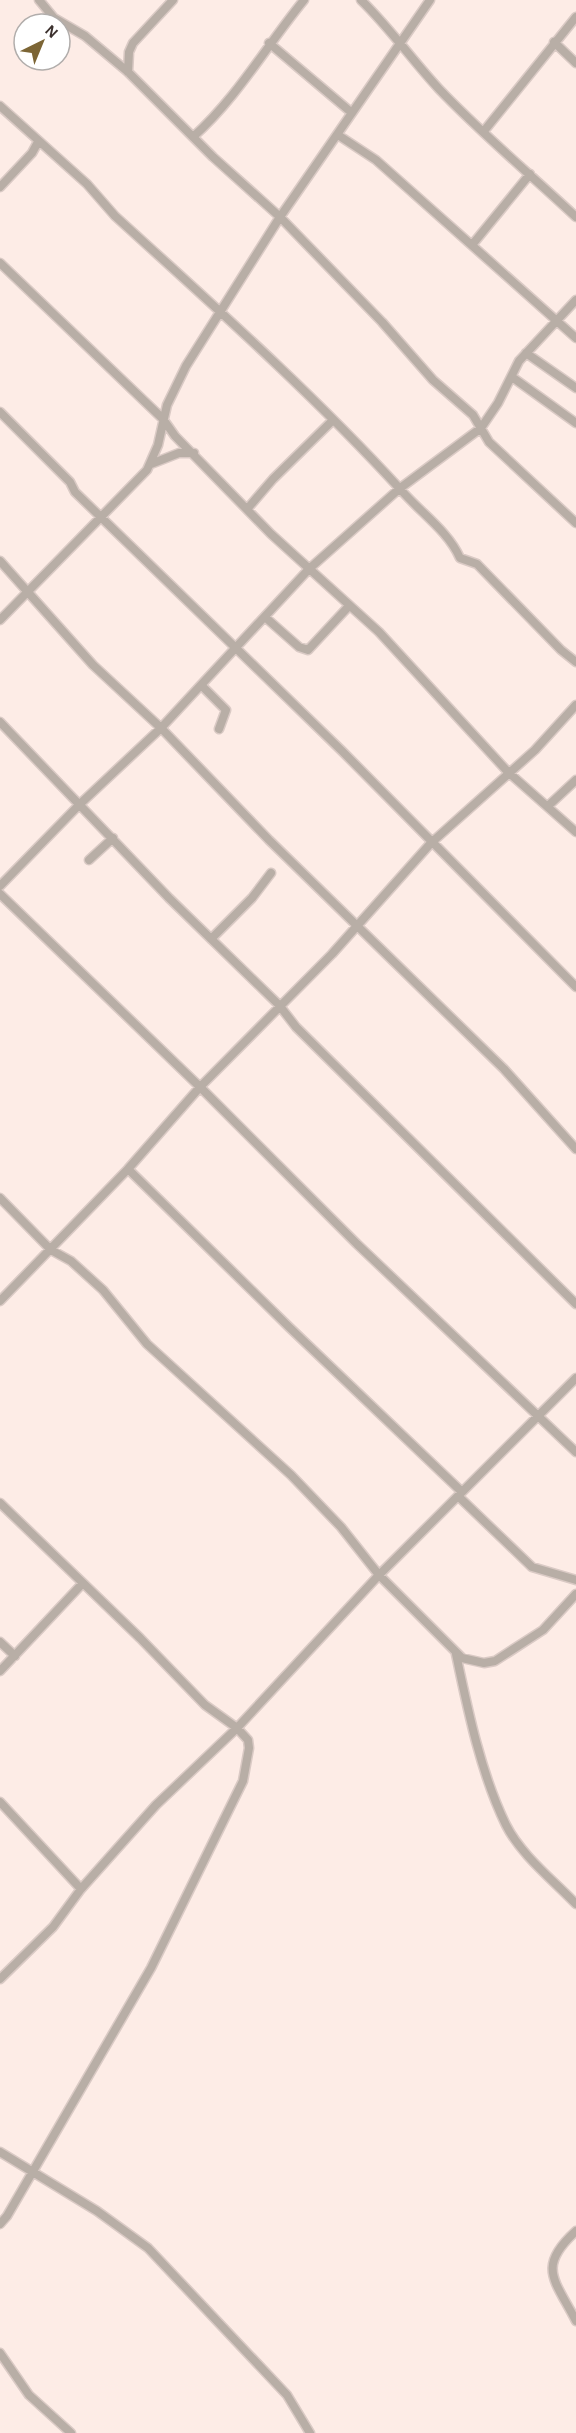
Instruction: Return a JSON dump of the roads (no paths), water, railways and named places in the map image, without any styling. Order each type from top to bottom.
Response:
[{"type":"street","points":[[39,0],[57,21],[85,36],[128,72],[193,137],[280,217],[382,322],[433,380],[473,415],[504,457],[576,523]]},
{"type":"street","points":[[128,72],[129,52],[133,43],[172,0]]},
{"type":"street","points":[[193,137],[233,95],[269,43],[304,0]]},
{"type":"street","points":[[361,0],[388,27],[439,89],[576,217]]},
{"type":"street","points":[[151,464],[173,391],[280,217],[430,0]]},
{"type":"street","points":[[484,131],[576,16]]},
{"type":"street","points":[[554,42],[576,63]]},
{"type":"street","points":[[269,43],[352,113]]},
{"type":"street","points":[[0,106],[87,184],[115,216],[221,312],[333,420],[452,540],[460,558],[477,564],[561,650],[576,662]]},
{"type":"street","points":[[338,135],[376,160],[576,338]]},
{"type":"street","points":[[0,187],[32,153],[38,142]]},
{"type":"street","points":[[472,245],[530,174]]},
{"type":"street","points":[[0,263],[163,419],[172,433],[309,569],[379,632],[508,772],[576,832]]},
{"type":"street","points":[[0,886],[80,804],[161,728],[309,569],[399,489],[481,428],[526,353],[576,300]]},
{"type":"street","points":[[526,353],[576,388]]},
{"type":"street","points":[[512,376],[576,423]]},
{"type":"street","points":[[0,412],[58,469],[70,482],[75,492],[237,647],[576,987]]},
{"type":"street","points":[[248,508],[273,478],[333,420]]},
{"type":"street","points":[[0,620],[151,464],[178,453],[194,453]]},
{"type":"street","points":[[0,561],[93,666],[161,728],[269,840],[504,1069],[576,1149]]},
{"type":"street","points":[[265,617],[299,647],[308,650],[349,606]]},
{"type":"street","points":[[201,685],[226,710],[225,720],[219,729]]},
{"type":"street","points":[[0,1302],[128,1169],[200,1087],[357,926],[431,843],[535,750],[576,705]]},
{"type":"street","points":[[0,722],[211,939],[279,1005],[296,1028],[576,1304]]},
{"type":"street","points":[[548,806],[576,780]]},
{"type":"street","points":[[90,860],[113,838]]},
{"type":"street","points":[[211,939],[252,898],[271,873]]},
{"type":"street","points":[[0,894],[200,1087],[357,1244],[576,1452]]},
{"type":"street","points":[[128,1169],[532,1567],[576,1580]]},
{"type":"street","points":[[0,1198],[51,1250],[76,1265],[115,1304],[142,1340],[291,1475],[341,1527],[379,1575],[456,1654],[474,1662],[495,1661],[543,1630],[576,1594]]},
{"type":"street","points":[[0,1979],[53,1927],[81,1889],[156,1806],[237,1728],[379,1575],[540,1417],[576,1378]]},
{"type":"street","points":[[0,1503],[140,1638],[205,1705],[237,1728],[248,1740],[249,1748],[243,1781],[151,1968],[7,2216],[0,2224]]},
{"type":"street","points":[[0,1671],[82,1584]]},
{"type":"street","points":[[0,1642],[15,1656]]},
{"type":"street","points":[[456,1654],[473,1728],[500,1813],[527,1854],[576,1904]]},
{"type":"street","points":[[0,1802],[81,1889]]},
{"type":"street","points":[[0,2152],[120,2226],[168,2266],[287,2395],[310,2433]]},
{"type":"street","points":[[576,2231],[560,2246],[552,2259],[555,2279],[576,2321]]},
{"type":"street","points":[[0,2354],[29,2395],[71,2433]]}]
